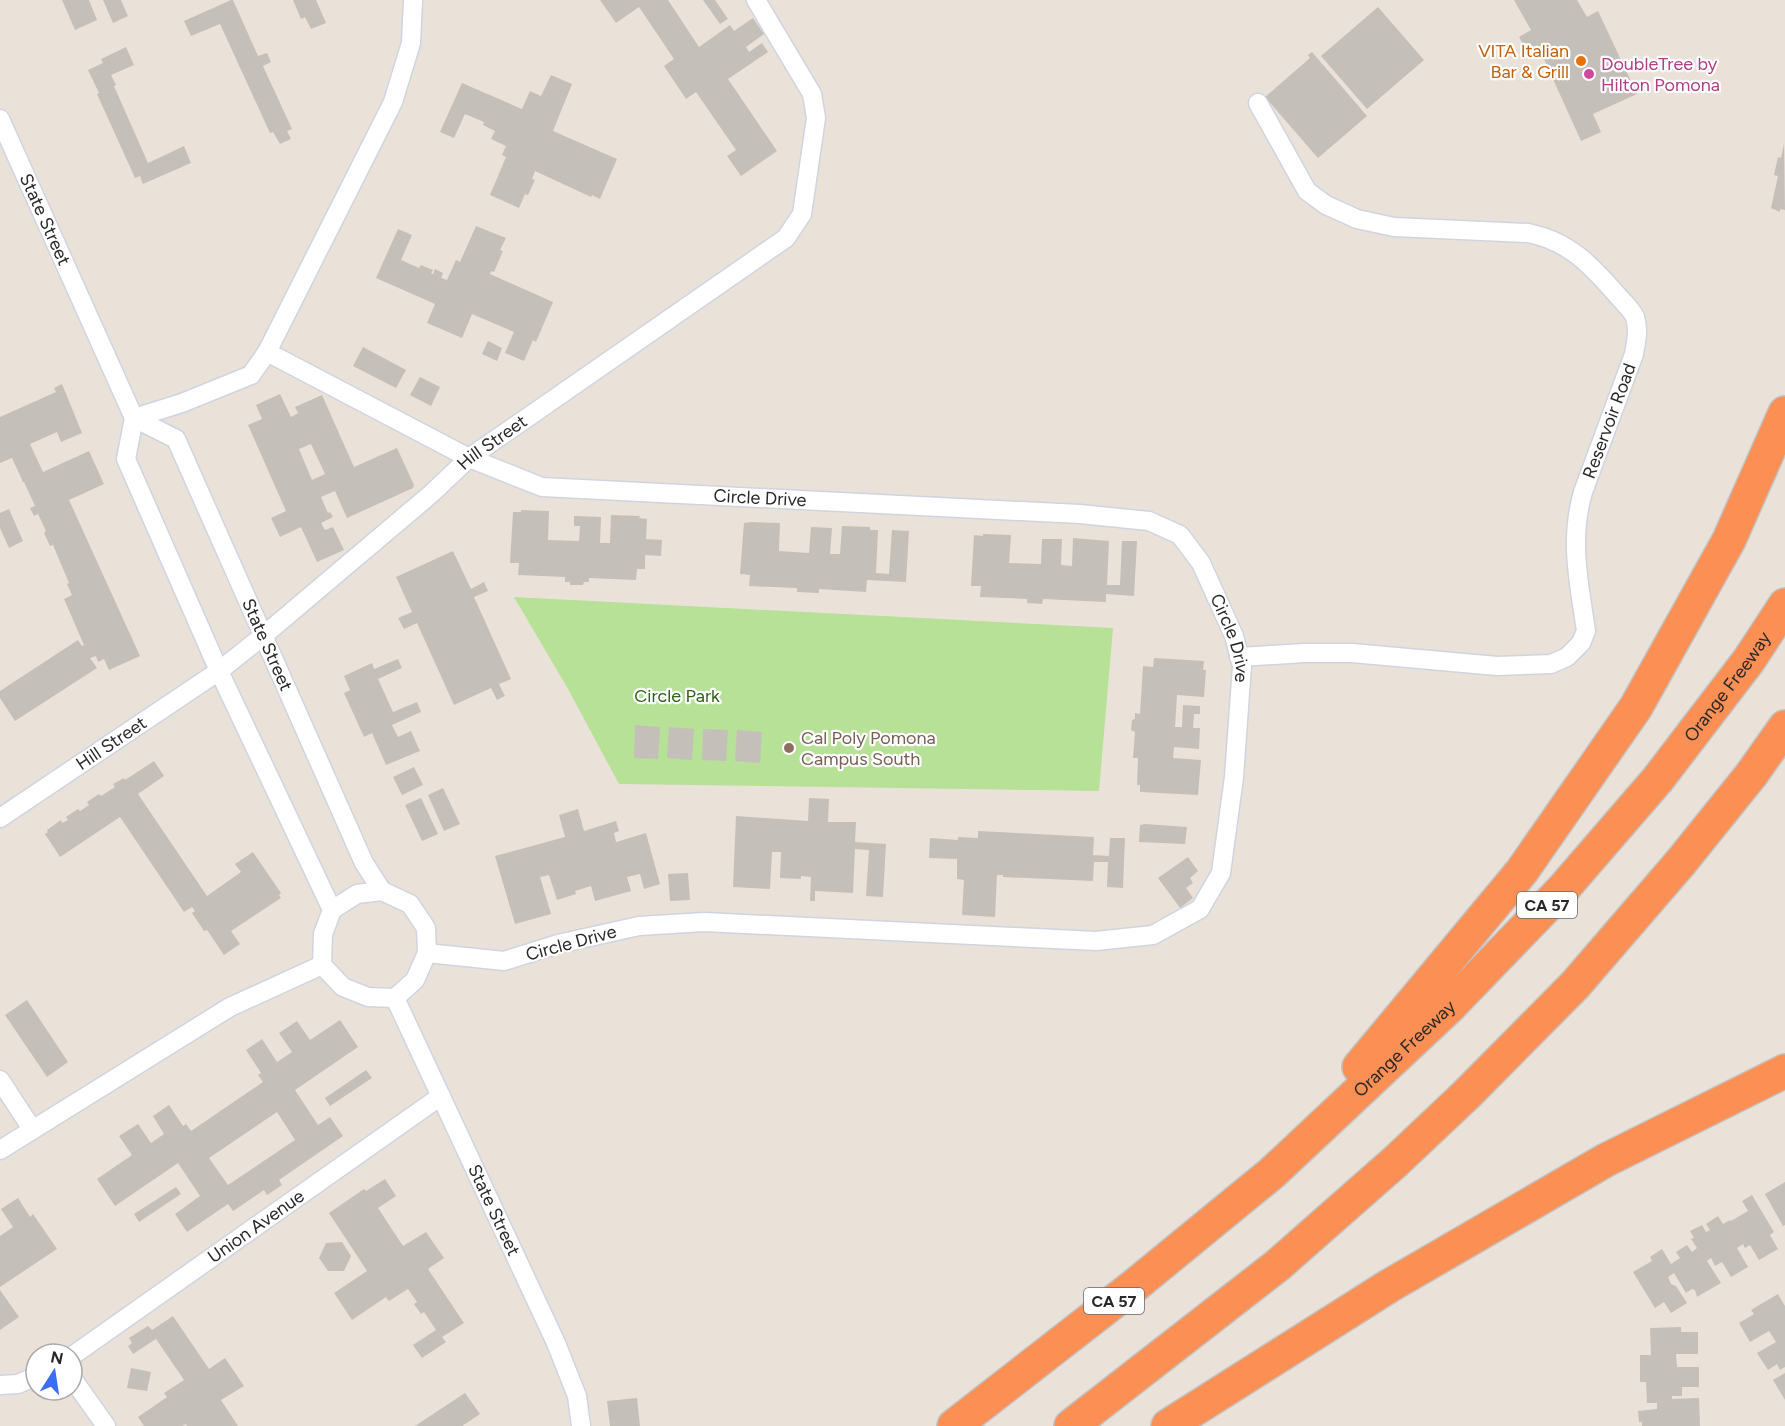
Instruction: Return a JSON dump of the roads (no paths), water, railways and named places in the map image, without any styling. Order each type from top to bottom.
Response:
[{"type":"highway","points":[[1272,1173],[1522,871],[1636,707],[1729,540],[1785,413]]},
{"type":"highway","name":"Orange Freeway","points":[[954,1426],[1134,1286],[1272,1173],[1450,1006],[1563,889],[1658,779],[1749,660],[1785,605]]},
{"type":"highway","points":[[1071,1426],[1278,1265],[1395,1162],[1466,1095],[1575,985],[1681,862],[1751,775],[1785,727]]},
{"type":"highway","points":[[1168,1426],[1389,1286],[1606,1160],[1785,1071]]},
{"type":"street","points":[[332,910],[219,670],[126,459],[134,418],[182,403],[251,375],[267,352],[393,102],[411,43],[413,0]]},
{"type":"street","name":"Hill Street","points":[[0,818],[219,670],[263,636],[431,494],[469,458],[786,238],[802,214],[816,118],[812,94],[756,0]]},
{"type":"street","name":"Reservoir Road","points":[[1239,657],[1352,653],[1497,666],[1551,664],[1567,657],[1581,643],[1586,631],[1575,542],[1576,515],[1634,354],[1638,333],[1634,315],[1597,271],[1572,250],[1548,237],[1528,233],[1394,227],[1357,219],[1326,206],[1307,191],[1258,103]]},
{"type":"street","name":"State Street","points":[[2,127],[134,418],[176,439],[364,863],[382,891]]},
{"type":"street","name":"Circle Drive","points":[[267,352],[469,458],[542,487],[1080,514],[1149,521],[1180,535],[1201,563],[1234,636],[1242,666],[1234,777],[1221,873],[1200,909],[1153,935],[1096,941],[704,922],[639,926],[558,944],[504,962],[427,953]]},
{"type":"street","points":[[382,891],[410,904],[426,928],[427,953],[415,980],[395,998],[368,997],[343,987],[322,965],[323,934],[332,910],[357,894],[382,891]]},
{"type":"street","points":[[0,1150],[230,1007],[322,965]]},
{"type":"street","name":"State Street","points":[[395,998],[556,1343],[577,1396],[582,1426]]},
{"type":"street","points":[[0,1080],[32,1129]]},
{"type":"street","name":"Union Avenue","points":[[84,1348],[441,1096]]},
{"type":"street","points":[[0,1385],[24,1381]]},
{"type":"street","points":[[84,1394],[106,1426]]},
{"type":"place","name":"VITA Italian Bar & Grill","points":[[1581,61]]},
{"type":"place","name":"DoubleTree by Hilton Pomona","points":[[1589,74]]},
{"type":"place","name":"Cal Poly Pomona Campus South","points":[[789,748]]},
{"type":"park label","name":"Circle Park","points":[[677,696]]}]
